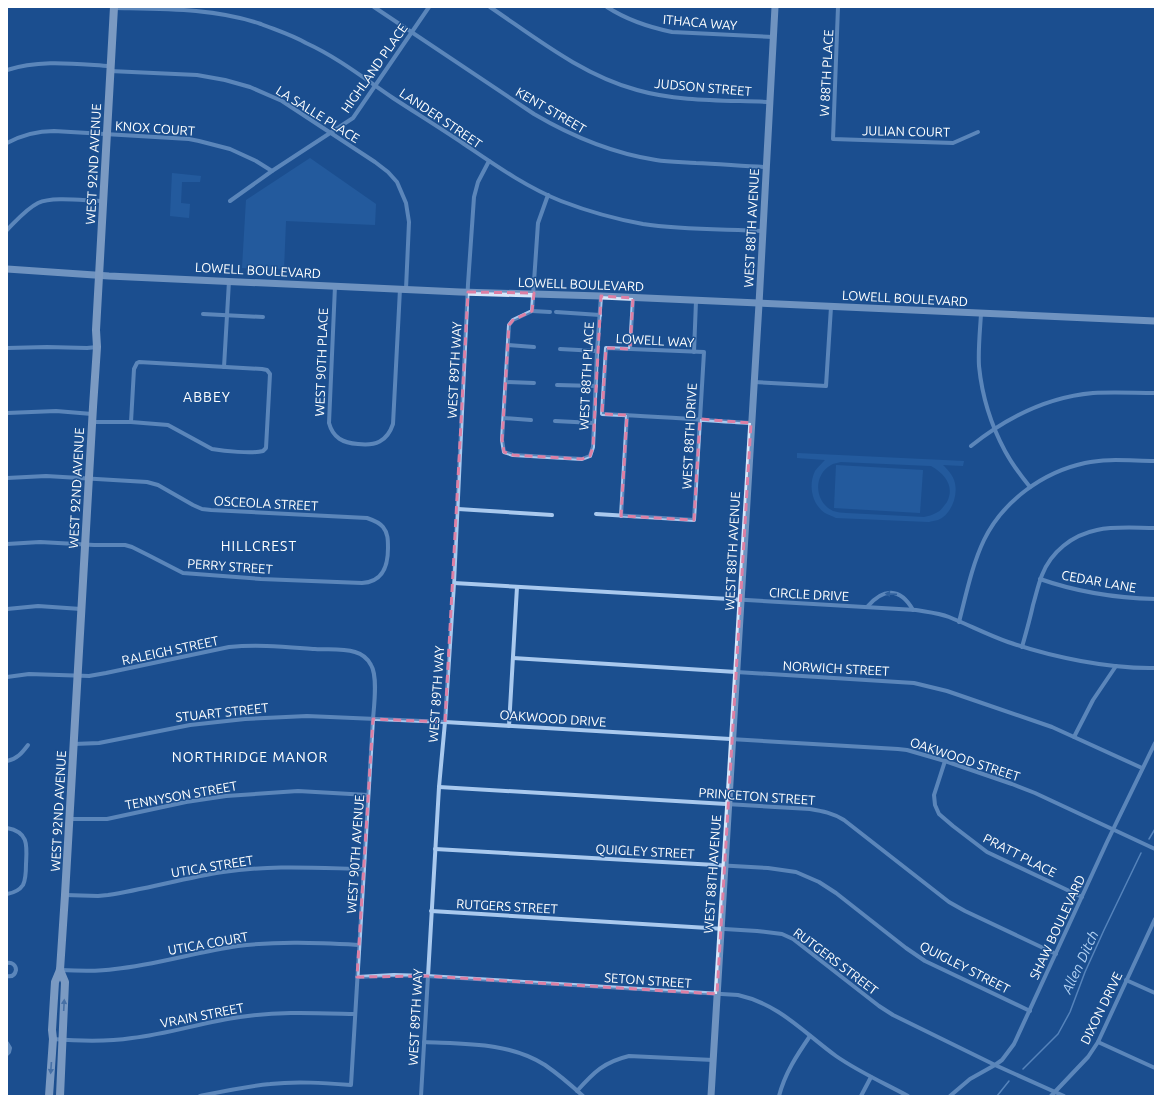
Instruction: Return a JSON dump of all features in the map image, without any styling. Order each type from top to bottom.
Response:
[{"type":"main road","name":"WEST 92ND AVENUE","points":[[50,1096],[55,982],[60,970],[74,744],[88,478],[97,347],[96,330],[114,7]]},
{"type":"main road","name":"WEST 92ND AVENUE","points":[[60,970],[65,982],[60,1096]]},
{"type":"street","name":"LANDER STREET","points":[[114,7],[202,12],[238,17],[308,43],[376,85],[510,176],[548,195],[596,213],[642,224],[666,227],[762,232]]},
{"type":"street","name":"KENT STREET","points":[[374,7],[534,114],[585,141],[604,148],[656,160],[766,167]]},
{"type":"street","name":"HIGHLAND PLACE","points":[[230,200],[350,120],[356,114],[429,7]]},
{"type":"street","name":"JUDSON STREET","points":[[490,7],[565,57],[590,71],[638,91],[670,97],[770,102]]},
{"type":"street","name":"ITHACA WAY","points":[[607,7],[636,22],[672,32],[773,37]]},
{"type":"street","name":"WEST 88TH AVENUE","points":[[711,1096],[759,304],[775,7]]},
{"type":"street","name":"W 88TH PLACE","points":[[833,139],[838,7]]},
{"type":"street","name":"LA SALLE PLACE","points":[[7,70],[24,66],[46,64],[180,73],[225,80],[250,87],[273,97],[302,114],[375,162],[388,172],[400,187],[406,202],[408,222],[403,289]]},
{"type":"street","name":"KNOX COURT","points":[[7,143],[18,137],[45,131],[67,131],[189,139],[230,149],[250,158],[272,171]]},
{"type":"street","name":"JULIAN COURT","points":[[833,139],[953,143],[978,132]]},
{"type":"street","name":"WEST 89TH WAY","points":[[421,1096],[431,911],[454,583],[474,197],[481,176],[489,161]]},
{"type":"street","points":[[532,311],[538,223],[548,195]]},
{"type":"street","points":[[7,230],[36,204],[44,201],[52,199],[103,201]]},
{"type":"street","name":"LOWELL BOULEVARD","points":[[7,269],[335,286],[468,292],[534,293],[1155,321]]},
{"type":"street","points":[[224,367],[229,281]]},
{"type":"street","name":"WEST 90TH PLACE","points":[[335,286],[329,423],[332,431],[338,438],[345,442],[369,445],[380,442],[388,434],[393,424],[403,289]]},
{"type":"street","name":"WEST 88TH PLACE","points":[[504,418],[502,440],[504,452],[513,455],[582,459],[590,456],[593,447],[601,296]]},
{"type":"street","points":[[630,349],[633,298]]},
{"type":"street","points":[[694,352],[696,301]]},
{"type":"street","points":[[754,382],[826,386],[831,307]]},
{"type":"street","points":[[531,420],[504,418],[510,325],[513,320],[532,311],[550,312]]},
{"type":"street","points":[[556,312],[600,315]]},
{"type":"street","points":[[203,314],[263,317]]},
{"type":"street","points":[[981,314],[979,366],[986,405],[1005,451],[1030,487]]},
{"type":"street","points":[[508,345],[534,347]]},
{"type":"street","points":[[7,348],[97,347]]},
{"type":"street","name":"LOWELL WAY","points":[[627,415],[602,414],[606,348],[704,352]]},
{"type":"street","name":"LOWELL WAY","points":[[560,349],[597,351]]},
{"type":"street","name":"WEST 88TH DRIVE","points":[[621,516],[694,520],[704,352]]},
{"type":"street","points":[[7,413],[50,411],[92,418],[131,422],[168,425],[212,449],[260,452],[266,448],[270,376],[268,371],[262,369],[140,362],[135,364],[134,369],[131,422]]},
{"type":"street","points":[[506,382],[534,383]]},
{"type":"street","points":[[557,385],[596,386]]},
{"type":"street","points":[[971,446],[995,428],[1012,418],[1052,401],[1102,393],[1155,393]]},
{"type":"street","points":[[596,514],[621,516],[627,415],[752,423]]},
{"type":"street","points":[[554,421],[594,423]]},
{"type":"street","points":[[959,622],[977,557],[987,533],[998,517],[1010,504],[1030,487],[1056,472],[1071,466],[1104,461],[1155,461]]},
{"type":"street","name":"OSCEOLA STREET","points":[[7,478],[41,476],[140,481],[163,488],[202,509],[366,518],[377,522],[385,530],[388,537],[388,550]]},
{"type":"street","points":[[458,509],[552,515]]},
{"type":"street","points":[[1022,647],[1040,579],[1048,564],[1066,543],[1085,533],[1098,530],[1113,528],[1155,528]]},
{"type":"street","name":"PERRY STREET","points":[[7,544],[40,542],[125,545],[148,554],[178,571],[191,574],[362,583],[370,582],[381,574],[388,559],[388,550]]},
{"type":"street","name":"CEDAR LANE","points":[[1040,579],[1092,593],[1118,597],[1155,599]]},
{"type":"street","name":"CIRCLE DRIVE","points":[[454,583],[913,610],[936,613],[1022,647],[1067,658],[1116,666],[1155,668]]},
{"type":"street","points":[[509,726],[517,587]]},
{"type":"street","points":[[867,607],[874,599],[888,593],[904,597],[909,602],[913,610]]},
{"type":"street","points":[[7,609],[38,606],[81,609]]},
{"type":"street","name":"RALEIGH STREET","points":[[7,677],[40,673],[89,676],[229,647],[260,646],[337,650]]},
{"type":"street","name":"WEST 90TH AVENUE","points":[[200,1096],[271,1084],[316,1083],[351,1085],[375,676],[372,666],[361,654],[346,650],[337,650]]},
{"type":"street","name":"NORWICH STREET","points":[[513,658],[883,680],[928,685],[1052,727],[1142,768]]},
{"type":"street","points":[[1074,737],[1092,703],[1116,666]]},
{"type":"street","name":"STUART STREET","points":[[74,744],[93,744],[179,726],[245,718],[307,716],[373,719]]},
{"type":"street","name":"OAKWOOD DRIVE","points":[[373,719],[445,722],[732,740]]},
{"type":"street","name":"OAKWOOD STREET","points":[[732,740],[907,750],[945,761],[1035,793],[1155,849]]},
{"type":"street","name":"SHAW BOULEVARD","points":[[950,1096],[970,1079],[995,1064],[1006,1055],[1014,1044],[1155,743]]},
{"type":"street","points":[[7,761],[18,756],[28,745]]},
{"type":"street","name":"PRATT PLACE","points":[[945,761],[934,796],[935,805],[939,814],[987,852],[1082,897]]},
{"type":"street","name":"PRINCETON STREET","points":[[439,787],[729,803],[822,810],[834,814],[849,824],[949,902],[1056,954]]},
{"type":"street","name":"TENNYSON STREET","points":[[69,819],[107,819],[201,799],[233,795],[298,791],[368,795]]},
{"type":"street","points":[[7,828],[14,829],[20,833],[27,845],[26,875],[23,886],[14,893],[7,894]]},
{"type":"street","name":"QUIGLEY STREET","points":[[435,849],[768,868],[804,875],[819,882],[836,893],[924,961],[1030,1011]]},
{"type":"street","name":"UTICA STREET","points":[[65,895],[108,895],[200,876],[244,870],[295,867],[364,869]]},
{"type":"street","name":"RUTGERS STREET","points":[[431,911],[773,932],[788,936],[879,1006],[906,1021],[1064,1096]]},
{"type":"street","name":"DIXON DRIVE","points":[[1051,1096],[1088,1057],[1098,1042],[1155,919]]},
{"type":"street","name":"UTICA COURT","points":[[60,970],[103,971],[126,968],[220,949],[252,945],[296,942],[359,945]]},
{"type":"street","points":[[7,963],[14,965],[16,970],[14,975],[7,976]]},
{"type":"street","name":"SETON STREET","points":[[357,977],[394,975],[427,976],[738,995],[757,1000],[777,1011],[837,1057],[908,1096]]},
{"type":"street","points":[[1126,980],[1155,993]]},
{"type":"street","name":"VRAIN STREET","points":[[53,1039],[131,1039],[223,1019],[275,1013],[355,1014]]},
{"type":"street","points":[[779,1096],[790,1066],[810,1036]]},
{"type":"street","points":[[424,1042],[494,1047],[513,1051],[545,1065],[583,1096]]},
{"type":"street","points":[[1098,1042],[1155,1068]]},
{"type":"street","points":[[7,1043],[10,1048],[7,1054]]},
{"type":"street","points":[[577,1091],[596,1071],[610,1062],[623,1057],[642,1056],[713,1060]]},
{"type":"street","points":[[861,1096],[871,1077]]},
{"type":"highlighted area","points":[[468,292],[534,293],[532,311],[513,320],[509,325],[502,440],[504,452],[513,455],[582,459],[590,456],[593,447],[601,296],[633,298],[630,349],[606,348],[602,414],[627,415],[621,516],[694,520],[700,419],[751,423],[717,994],[427,976],[357,977],[373,719],[445,722]]},
{"type":"shaded area","points":[[310,158],[376,204],[375,225],[286,221],[284,269],[242,268],[246,200]]},
{"type":"shaded area","points":[[172,173],[201,176],[200,182],[182,182],[181,203],[190,204],[189,218],[170,216]]},
{"type":"shaded area","points":[[797,453],[964,461],[963,466],[943,465],[954,480],[956,491],[955,497],[951,508],[943,517],[929,522],[836,518],[826,514],[817,505],[812,494],[812,483],[815,471],[825,460],[797,458]],"holes":[[[835,463],[931,466],[941,473],[947,481],[950,491],[947,502],[942,508],[938,512],[929,516],[924,517],[838,512],[827,507],[819,495],[818,488],[821,475],[825,469]]]},
{"type":"shaded area","points":[[836,465],[923,470],[920,513],[834,508]]},
{"type":"waterway","name":"Allen Ditch","points":[[1149,839],[1155,829]]},
{"type":"waterway","name":"Allen Ditch","points":[[1023,1069],[1058,1034],[1070,1012],[1085,972],[1141,853]]},
{"type":"waterway","name":"Allen Ditch","points":[[997,1096],[1009,1081]]},
{"type":"district","name":"ABBEY","points":[[207,397]]},
{"type":"district","name":"HILLCREST","points":[[259,546]]},
{"type":"district","name":"NORTHRIDGE MANOR","points":[[250,757]]}]
